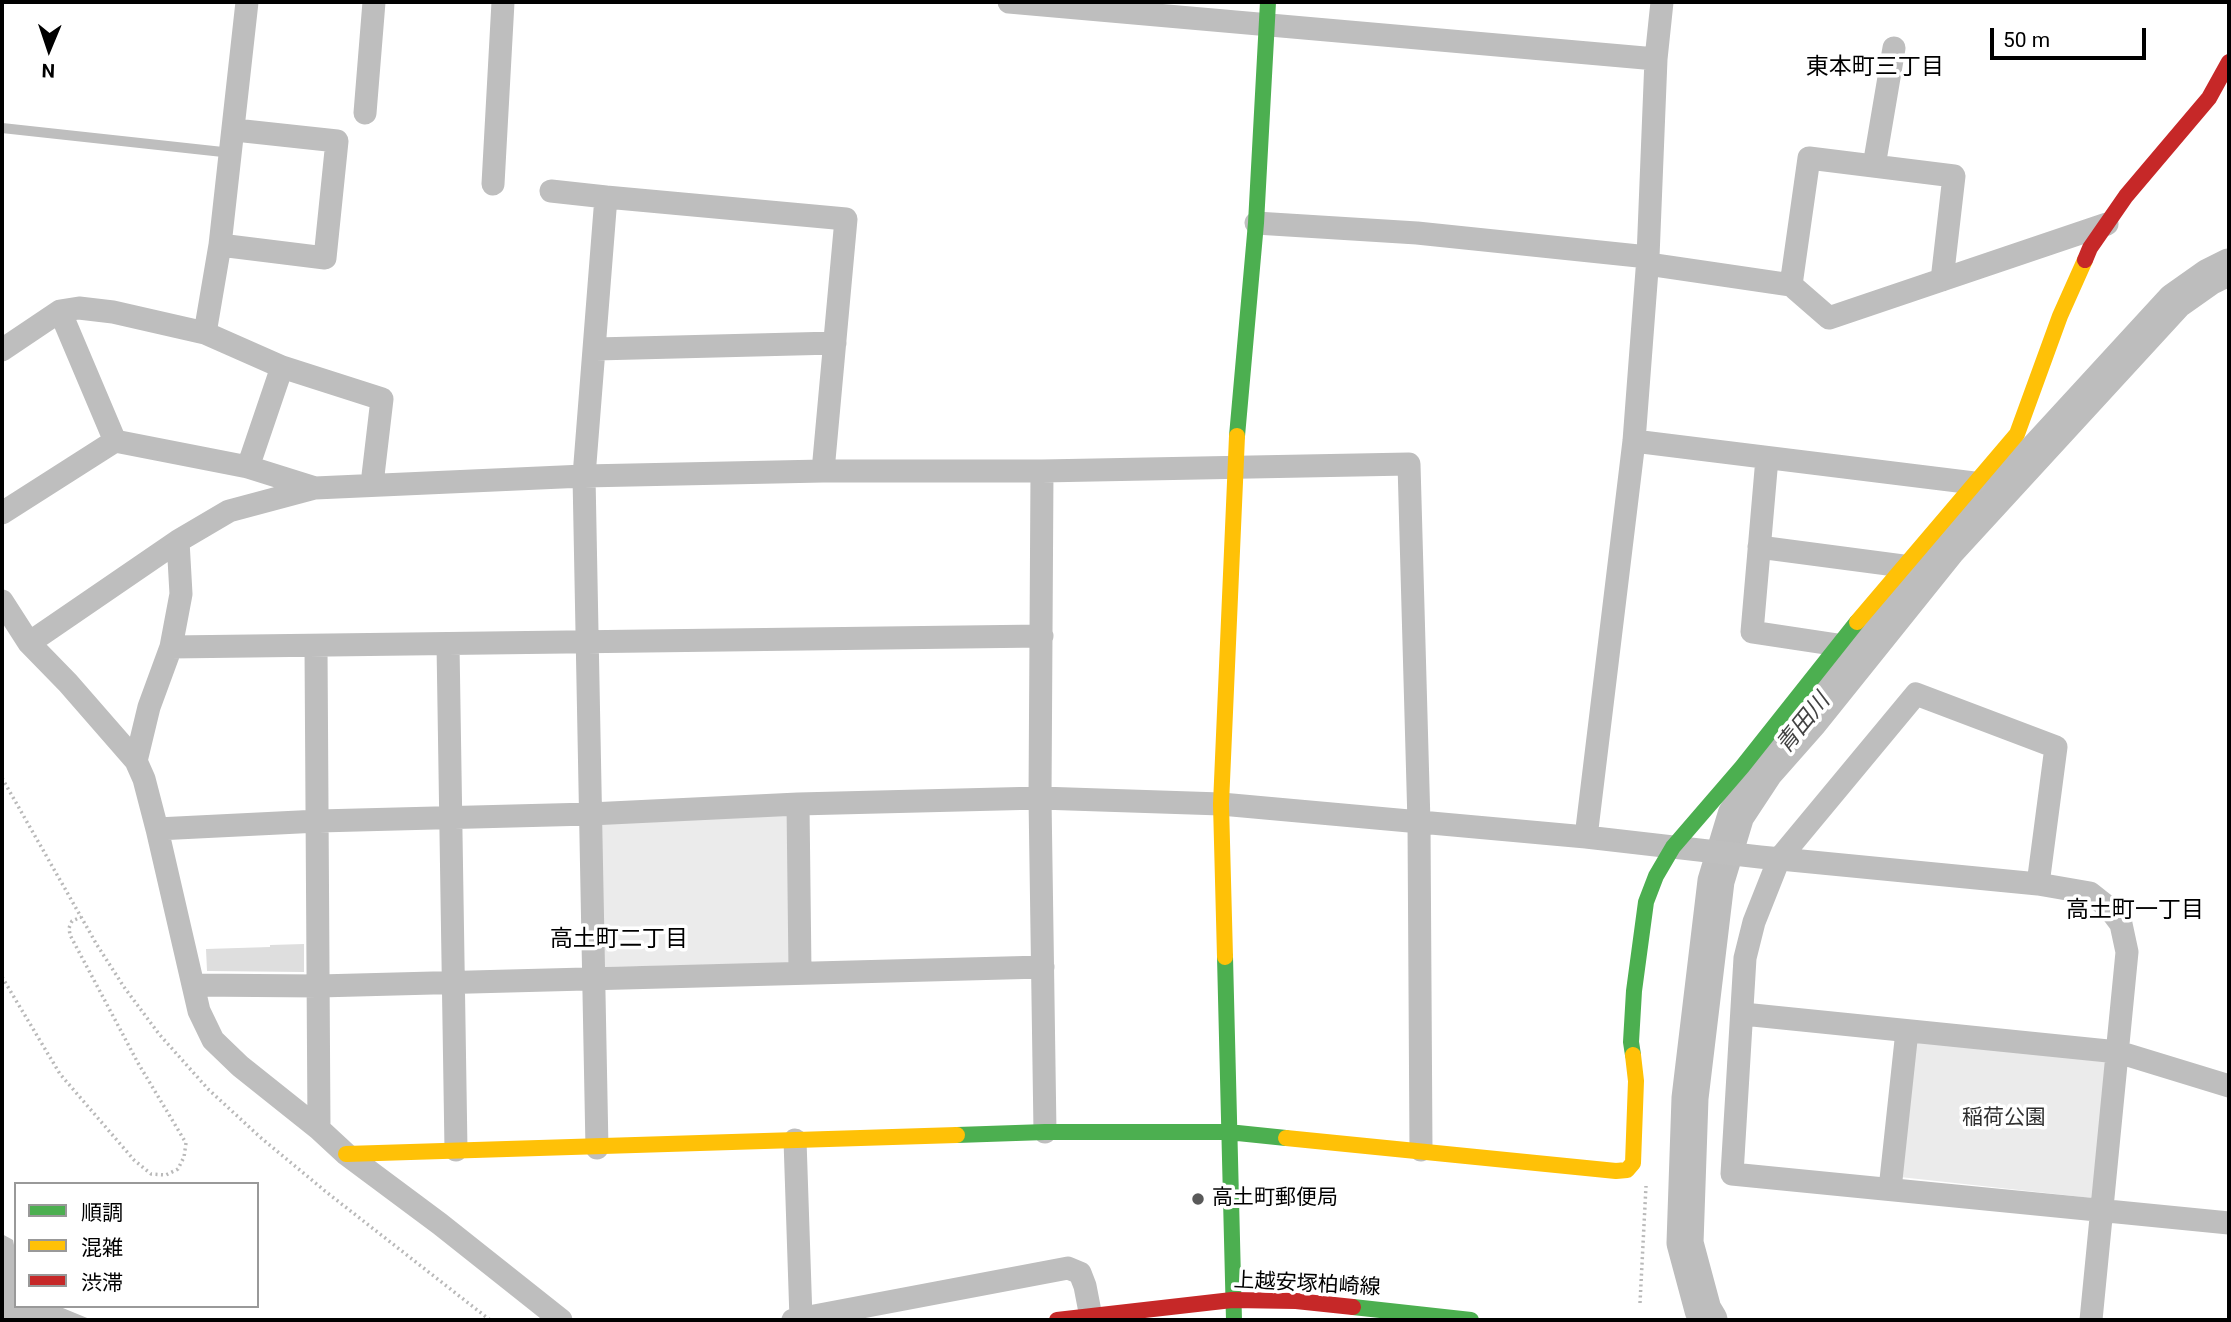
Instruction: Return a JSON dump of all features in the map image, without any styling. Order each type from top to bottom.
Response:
[{"type":"street","points":[[205,333],[235,130],[247,2]]},
{"type":"street","points":[[365,113],[373,2]]},
{"type":"street","points":[[493,184],[503,2]]},
{"type":"street","points":[[1009,2],[1656,60]]},
{"type":"street","points":[[1234,1320],[1221,804],[1234,468],[1256,223],[1268,2]]},
{"type":"street","points":[[1586,838],[1634,441],[1648,261],[1656,60],[1662,2]]},
{"type":"street","points":[[1874,166],[1894,48]]},
{"type":"street","points":[[346,1154],[1045,1132],[1228,1132],[1627,1170],[1633,1163],[1636,1081],[1631,1042],[1639,941],[1646,902],[1656,876],[1681,848],[1838,645],[2017,434],[2060,316],[2090,248],[2126,196],[2209,98],[2229,62]]},
{"type":"street","points":[[220,245],[325,258],[337,141],[235,130]]},
{"type":"street","points":[[1791,285],[1809,158],[1954,176],[1942,280]]},
{"type":"street","points":[[551,191],[846,219],[823,471]]},
{"type":"street","points":[[597,1148],[584,476],[607,197]]},
{"type":"street","points":[[1256,223],[1417,233],[1648,261],[1791,285],[1829,318],[2107,224]]},
{"type":"street","points":[[2,350],[60,311],[79,308],[113,312],[205,333],[282,367],[382,399],[372,484]]},
{"type":"street","points":[[60,311],[115,442]]},
{"type":"street","points":[[596,349],[835,343]]},
{"type":"street","points":[[247,467],[282,367]]},
{"type":"street","points":[[1634,441],[1973,483]]},
{"type":"street","points":[[2,513],[115,442],[247,467],[315,488]]},
{"type":"street","points":[[1767,458],[1752,632],[1838,645]]},
{"type":"street","points":[[29,643],[178,541],[229,511],[315,488],[584,476],[1409,464],[1419,823],[1421,1150]]},
{"type":"street","points":[[1042,471],[1040,798],[1045,1132]]},
{"type":"street","points":[[136,761],[149,707],[171,647],[181,594],[178,541]]},
{"type":"street","points":[[1759,547],[1903,566]]},
{"type":"street","points":[[2,601],[29,643],[136,761],[144,779],[157,829],[200,1011],[213,1040],[240,1066],[346,1154],[561,1320]]},
{"type":"street","points":[[171,647],[1042,636]]},
{"type":"street","points":[[448,644],[456,1150]]},
{"type":"street","points":[[316,646],[319,1129]]},
{"type":"street","points":[[2038,884],[2056,747],[1916,694],[1769,858],[1745,958],[1732,1174],[2229,1223]]},
{"type":"street","points":[[157,829],[798,804],[1040,798],[1221,804],[2038,884],[2090,893],[2109,908],[2121,923],[2127,952],[2091,1320]]},
{"type":"street","points":[[798,804],[800,972]]},
{"type":"street","points":[[193,985],[319,986],[1042,967]]},
{"type":"street","points":[[1742,1014],[2118,1052],[2229,1086]]},
{"type":"street","points":[[1891,1189],[1907,1031]]},
{"type":"street","points":[[795,1140],[797,1320],[1068,1268],[1080,1273],[1091,1317]]},
{"type":"street","name":"上越安塚柏崎線","points":[[1057,1320],[1232,1300],[1296,1301],[1471,1320]]},
{"type":"lane","points":[[2,128],[232,153]]},
{"type":"path","points":[[2,977],[60,1074],[134,1160],[151,1174],[166,1175],[178,1169],[184,1157],[186,1143],[138,1063],[70,935],[72,921],[80,916]]},
{"type":"path","points":[[1633,1163],[1647,1175],[1640,1303]]},
{"type":"green space","points":[[789,813],[791,963],[602,967],[598,815]]},
{"type":"green space","name":"稲荷公園","points":[[1915,1040],[2107,1061],[2092,1198],[1900,1177]]},
{"type":"shaded area","points":[[2,1234],[13,1240],[14,1245],[14,1308],[63,1308],[92,1320],[2,1320]]},
{"type":"building","points":[[304,944],[304,972],[207,971],[206,949]]},
{"type":"waterway","name":"青田川","points":[[1709,1320],[1703,1310],[1685,1243],[1690,1098],[1716,881],[1736,815],[1765,771],[1810,720],[1948,548],[2175,301],[2209,277],[2229,267]]},
{"type":"traffic: fast","points":[[1237,436],[1256,223],[1268,2]]},
{"type":"traffic: fast","points":[[1633,1055],[1631,1042],[1634,991],[1646,902],[1656,876],[1673,847],[1742,767],[1857,622]]},
{"type":"traffic: fast","points":[[1225,957],[1234,1320]]},
{"type":"traffic: fast","points":[[957,1135],[1228,1132],[1286,1138]]},
{"type":"traffic: fast","points":[[1353,1307],[1471,1320]]},
{"type":"traffic: slow","points":[[1857,622],[2017,434],[2060,316],[2085,260]]},
{"type":"traffic: slow","points":[[1225,957],[1221,804],[1237,436]]},
{"type":"traffic: slow","points":[[1286,1138],[1627,1170],[1633,1163],[1636,1081],[1633,1055]]},
{"type":"traffic: slow","points":[[346,1154],[957,1135]]},
{"type":"traffic: jam","points":[[2085,260],[2090,248],[2126,196],[2209,98],[2229,62]]},
{"type":"traffic: jam","points":[[1057,1320],[1232,1300],[1296,1301],[1353,1307]]},
{"type":"place","name":"高土町郵便局","points":[[1198,1199]]},
{"type":"district","name":"東本町三丁目","points":[[1875,68]]},
{"type":"district","name":"高土町一丁目","points":[[2135,911]]},
{"type":"district","name":"高土町二丁目","points":[[619,940]]}]
